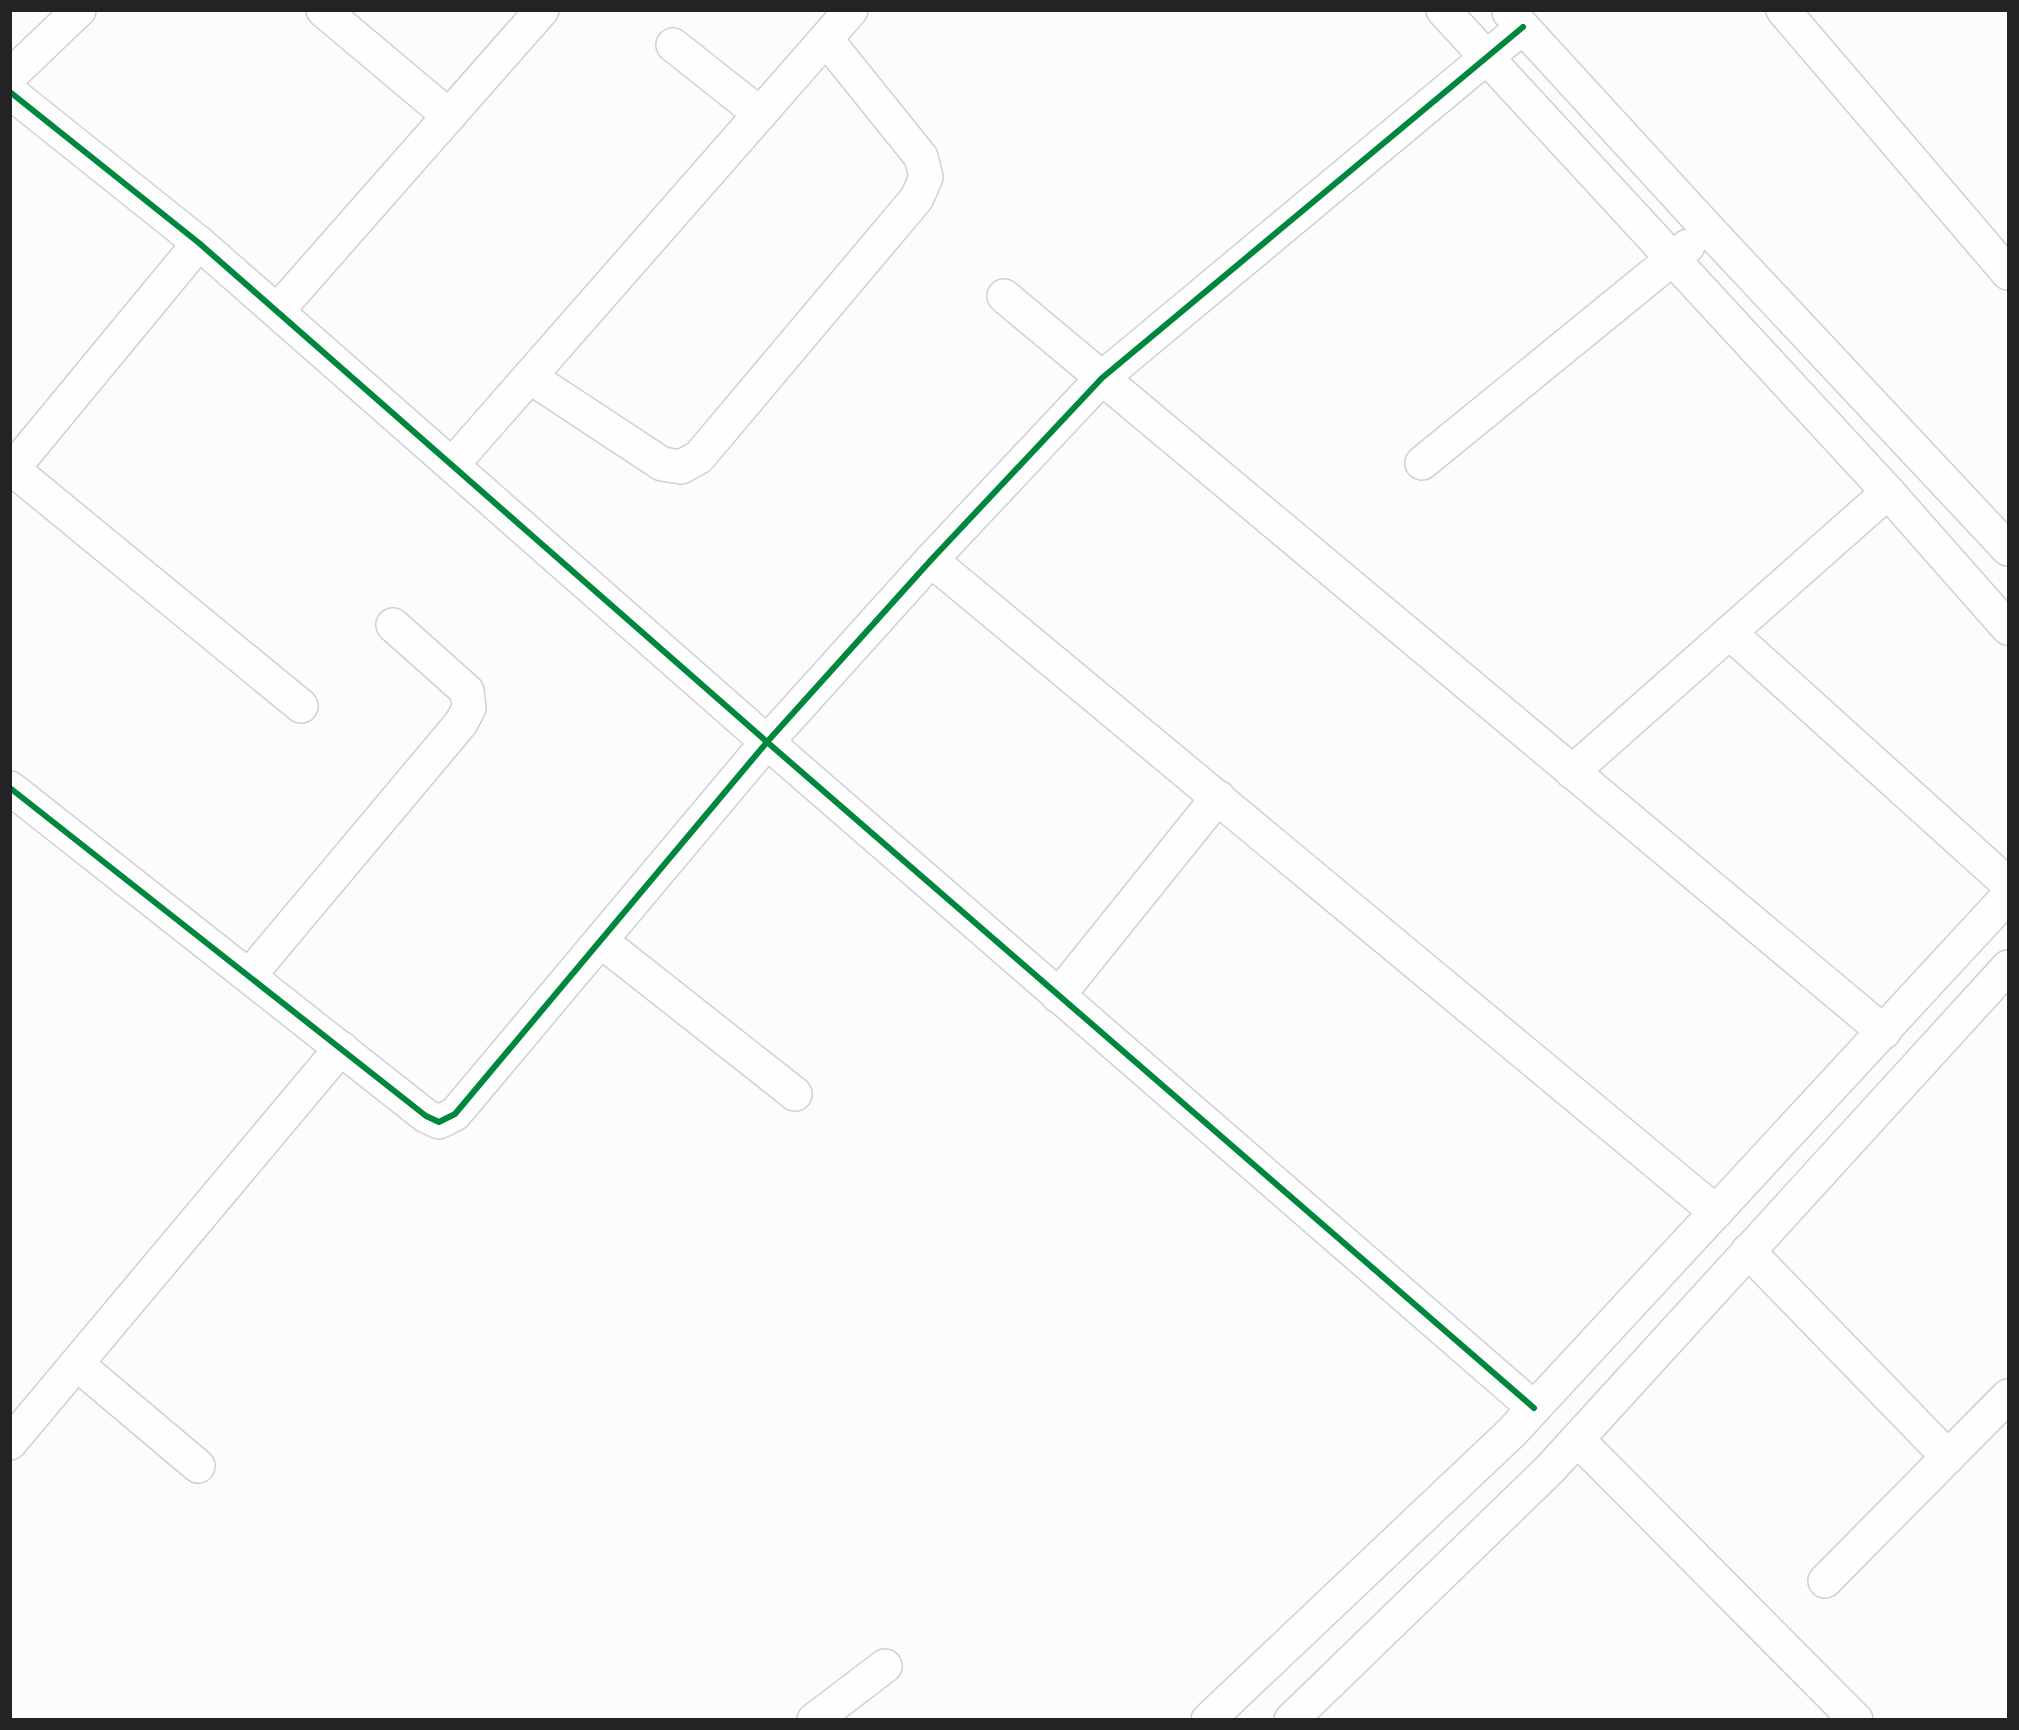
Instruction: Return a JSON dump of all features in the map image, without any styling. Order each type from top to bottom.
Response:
[{"type":"main road","points":[[10,76],[79,10]]},
{"type":"main road","points":[[323,10],[449,116]]},
{"type":"main road","points":[[452,465],[851,10]]},
{"type":"main road","points":[[1443,10],[1888,492],[2008,628]]},
{"type":"main road","points":[[1783,10],[2008,273]]},
{"type":"main road","points":[[277,311],[449,116],[528,15]]},
{"type":"main road","points":[[10,788],[426,1116],[439,1122],[455,1114],[767,742],[931,560],[1102,378],[1487,57],[1515,19],[2008,549]]},
{"type":"main road","points":[[530,377],[662,464],[681,467],[699,457],[917,198],[926,177],[921,157],[826,39]]},
{"type":"main road","points":[[673,45],[760,114]]},
{"type":"main road","points":[[10,92],[199,243],[1058,996],[1534,1408]]},
{"type":"main road","points":[[1422,463],[1708,229]]},
{"type":"main road","points":[[199,243],[11,469],[301,706]]},
{"type":"main road","points":[[1004,296],[1884,1032]]},
{"type":"main road","points":[[1572,772],[1888,492]]},
{"type":"main road","points":[[931,560],[1716,1212]]},
{"type":"main road","points":[[249,976],[461,723],[469,708],[467,691],[393,625]]},
{"type":"main road","points":[[1730,633],[2008,884]]},
{"type":"main road","points":[[1058,996],[1218,798]]},
{"type":"main road","points":[[1208,1719],[1494,1449],[1534,1408],[2008,896]]},
{"type":"main road","points":[[601,941],[795,1094]]},
{"type":"main road","points":[[1291,1719],[1550,1469],[2008,967]]},
{"type":"main road","points":[[10,1443],[341,1048]]},
{"type":"main road","points":[[1748,1251],[1947,1457]]},
{"type":"main road","points":[[77,1364],[198,1466]]},
{"type":"main road","points":[[1825,1581],[2008,1396]]},
{"type":"main road","points":[[1577,1439],[1856,1719]]},
{"type":"main road","points":[[814,1719],[885,1666]]},
{"type":"cycle path","points":[[10,788],[426,1116],[439,1122],[455,1114],[767,742],[931,560],[1102,378],[1523,27]]},
{"type":"cycle path","points":[[10,92],[199,243],[767,742],[1534,1408]]}]
